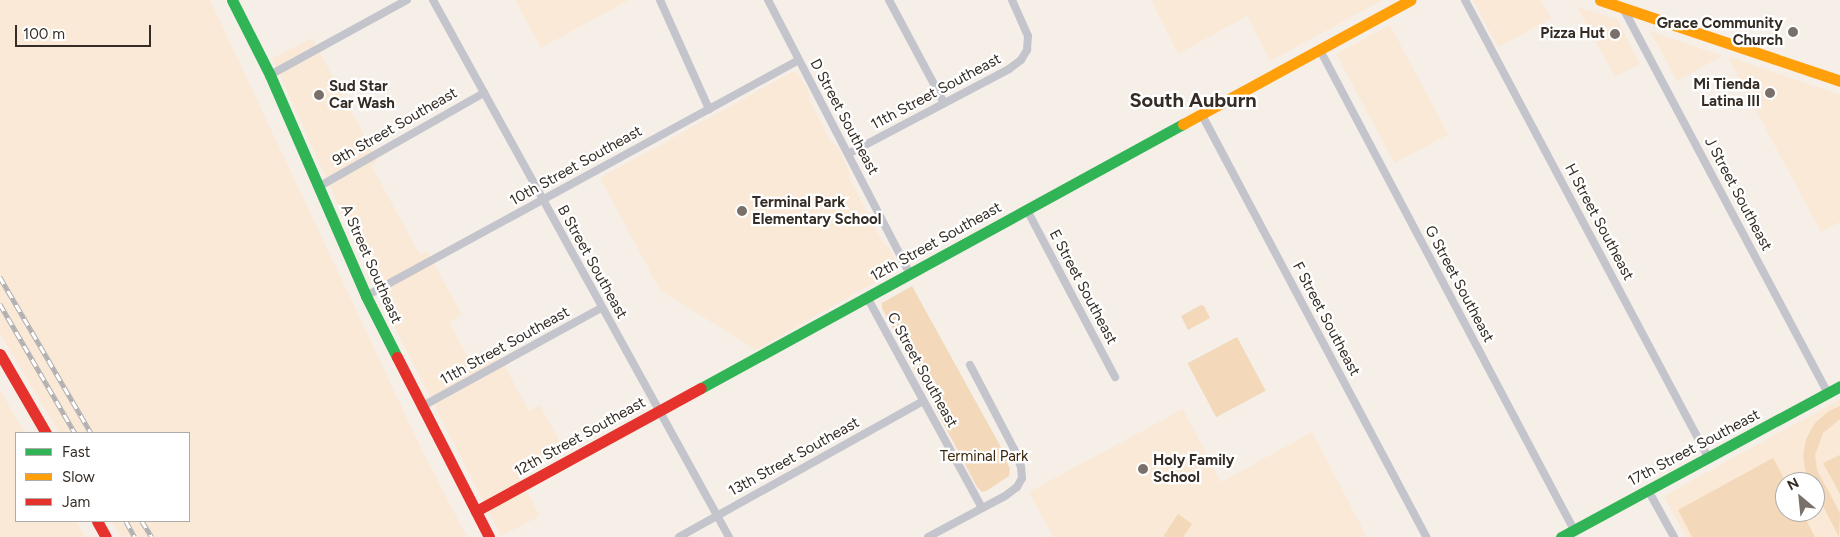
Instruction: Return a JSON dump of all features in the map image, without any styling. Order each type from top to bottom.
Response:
[{"type":"street","name":"A Street Southeast","points":[[232,0],[270,75],[320,186],[366,296],[489,537]]},
{"type":"street","points":[[270,75],[407,0]]},
{"type":"street","name":"B Street Southeast","points":[[433,0],[601,308],[729,537]]},
{"type":"street","points":[[660,0],[708,109]]},
{"type":"street","name":"D Street Southeast","points":[[768,0],[910,274]]},
{"type":"street","points":[[889,0],[944,103]]},
{"type":"street","name":"11th Street Southeast","points":[[848,154],[1016,65],[1024,57],[1028,46],[1027,30],[1012,0]]},
{"type":"street","name":"12th Street Southeast","points":[[476,511],[1410,0]]},
{"type":"street","name":"H Street Southeast","points":[[1465,0],[1708,457]]},
{"type":"street","points":[[1600,0],[1840,80]]},
{"type":"street","name":"J Street Southeast","points":[[1622,8],[1828,393]]},
{"type":"street","name":"G Street Southeast","points":[[1320,50],[1574,530]]},
{"type":"street","name":"10th Street Southeast","points":[[366,296],[798,60]]},
{"type":"street","name":"9th Street Southeast","points":[[320,186],[484,93]]},
{"type":"street","name":"F Street Southeast","points":[[1202,114],[1426,537]]},
{"type":"street","name":"E Street Southeast","points":[[1027,210],[1115,377]]},
{"type":"street","name":"C Street Southeast","points":[[867,297],[982,508]]},
{"type":"street","name":"11th Street Southeast","points":[[422,407],[601,308]]},
{"type":"street","points":[[0,354],[45,432]]},
{"type":"street","points":[[928,537],[1005,496],[1020,483],[1021,467],[1011,442],[970,365]]},
{"type":"street","name":"17th Street Southeast","points":[[1561,537],[1840,386]]},
{"type":"street","name":"13th Street Southeast","points":[[679,537],[923,401]]},
{"type":"street","points":[[1648,490],[1674,537]]},
{"type":"street","points":[[98,522],[106,537]]},
{"type":"shaded area","points":[[0,0],[210,0],[422,450],[467,537],[121,537],[112,522],[190,522],[190,432],[58,432],[0,334]]},
{"type":"shaded area","points":[[515,0],[629,0],[541,48]]},
{"type":"shaded area","points":[[1151,0],[1383,0],[1270,61],[1247,16],[1178,54]]},
{"type":"shaded area","points":[[1473,0],[1541,0],[1551,19],[1498,47]]},
{"type":"shaded area","points":[[1577,7],[1617,19],[1640,64],[1615,77]]},
{"type":"shaded area","points":[[1390,25],[1448,134],[1394,163],[1336,54]]},
{"type":"shaded area","points":[[1650,31],[1722,56],[1677,81]]},
{"type":"shaded area","points":[[312,38],[378,161],[371,165],[420,255],[427,251],[462,315],[449,322],[471,363],[496,350],[529,411],[540,405],[564,449],[517,474],[540,516],[501,536],[384,307],[272,58]]},
{"type":"shaded area","points":[[1727,56],[1840,95],[1840,222],[1821,232]]},
{"type":"shaded area","name":"Terminal Park Elementary School","points":[[792,72],[798,73],[809,92],[809,98],[830,141],[837,146],[849,170],[849,177],[882,241],[889,248],[897,262],[897,267],[886,276],[756,350],[660,290],[600,178]]},
{"type":"shaded area","points":[[0,390],[24,432],[15,432],[15,522],[77,522],[86,537],[0,537]]},
{"type":"shaded area","points":[[1840,399],[1840,537],[1686,537],[1664,496]]},
{"type":"shaded area","name":"Holy Family School","points":[[1183,409],[1221,482],[1312,432],[1367,537],[1048,537],[1052,535],[1029,492]]},
{"type":"green space","name":"Terminal Park","points":[[912,286],[1008,460],[1006,461],[1010,468],[1009,476],[986,491],[982,492],[977,487],[882,308],[882,303]]},
{"type":"green space","points":[[1201,305],[1204,306],[1210,318],[1188,330],[1181,316]]},
{"type":"green space","points":[[1237,337],[1266,391],[1216,417],[1188,363]]},
{"type":"green space","points":[[1840,406],[1840,419],[1823,433],[1815,455],[1818,472],[1806,472],[1803,456],[1806,439],[1815,423],[1829,411]]},
{"type":"green space","points":[[1840,455],[1840,494],[1823,463]]},
{"type":"green space","points":[[1773,458],[1781,472],[1775,472],[1775,522],[1807,522],[1815,537],[1692,537],[1678,510]]},
{"type":"green space","points":[[1825,485],[1840,513],[1839,537],[1825,510]]},
{"type":"green space","points":[[1178,514],[1192,524],[1183,537],[1163,537]]},
{"type":"railway","points":[[0,277],[90,432]]},
{"type":"railway","points":[[0,304],[74,432]]},
{"type":"railway","points":[[127,522],[135,537]]},
{"type":"railway","points":[[143,522],[152,537]]},
{"type":"traffic: fast","points":[[232,0],[270,75],[366,296],[397,357]]},
{"type":"traffic: fast","points":[[701,388],[1183,124]]},
{"type":"traffic: fast","points":[[1561,537],[1840,386]]},
{"type":"traffic: slow","points":[[1183,124],[1410,0]]},
{"type":"traffic: slow","points":[[1600,0],[1840,81]]},
{"type":"traffic: jam","points":[[0,354],[45,432]]},
{"type":"traffic: jam","points":[[397,357],[489,537]]},
{"type":"traffic: jam","points":[[476,511],[701,388]]},
{"type":"traffic: jam","points":[[98,522],[106,537]]},
{"type":"place","name":"Grace Community Church","points":[[1793,32]]},
{"type":"place","name":"Pizza Hut","points":[[1615,34]]},
{"type":"place","name":"Mi Tienda Latina III","points":[[1770,93]]},
{"type":"place","name":"Sud Star Car Wash","points":[[319,95]]},
{"type":"place","name":"Terminal Park Elementary School","points":[[742,211]]},
{"type":"place","name":"Holy Family School","points":[[1143,469]]},
{"type":"district","name":"South Auburn","points":[[1193,100]]}]
